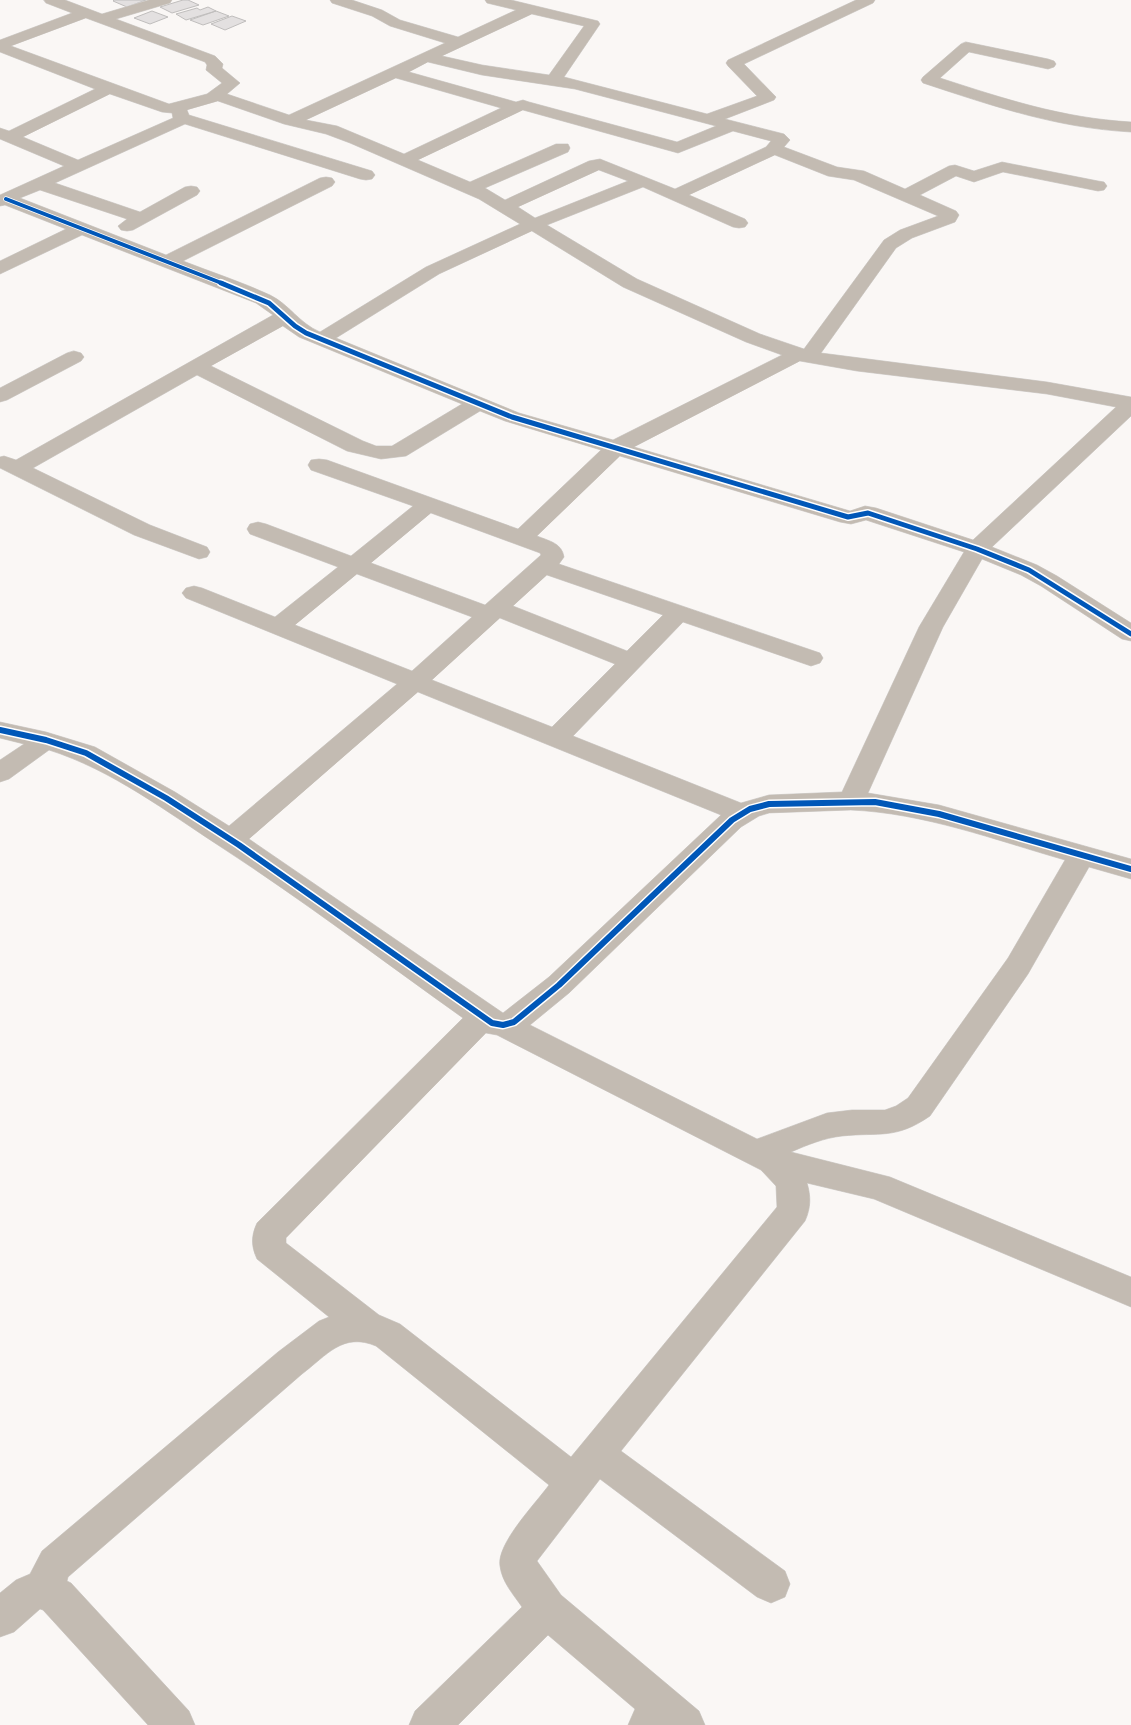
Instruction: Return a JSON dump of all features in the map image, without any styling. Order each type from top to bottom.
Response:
[{"type":"street","points":[[3,200],[78,166],[214,96],[232,83],[214,70],[215,64],[210,59],[51,0]]},
{"type":"street","points":[[0,46],[100,0]]},
{"type":"street","points":[[101,19],[165,0]]},
{"type":"street","points":[[337,0],[376,13],[395,23],[458,42]]},
{"type":"street","points":[[492,0],[533,6],[593,24],[554,80]]},
{"type":"street","points":[[709,119],[768,97],[734,65],[736,61],[868,0]]},
{"type":"street","points":[[290,121],[533,6]]},
{"type":"street","points":[[0,46],[108,89],[180,113],[192,120],[366,175]]},
{"type":"street","points":[[1048,64],[966,48],[929,80],[1030,112],[1094,125],[1131,127]]},
{"type":"street","points":[[426,57],[482,70],[554,80],[733,125],[782,139],[774,147],[775,150]]},
{"type":"street","points":[[393,72],[516,107],[530,106],[678,148],[733,125]]},
{"type":"street","points":[[5,135],[108,89]]},
{"type":"street","points":[[214,96],[222,97],[290,121],[340,133],[406,159],[471,188],[506,206],[557,240],[630,283],[753,338],[804,355],[858,366],[1047,388],[1131,403]]},
{"type":"street","points":[[611,130],[651,104]]},
{"type":"street","points":[[406,159],[516,107]]},
{"type":"street","points":[[5,135],[78,166]]},
{"type":"street","points":[[471,188],[562,148]]},
{"type":"street","points":[[521,539],[617,447],[804,355],[890,244],[906,234],[951,217],[907,195],[858,175],[834,172],[775,150],[675,195]]},
{"type":"street","points":[[506,206],[595,165],[606,165],[739,223]]},
{"type":"street","points":[[907,195],[955,170],[974,177],[1002,167],[1098,186]]},
{"type":"street","points":[[322,339],[415,280],[450,262],[535,224],[643,181]]},
{"type":"street","points":[[168,262],[255,216],[326,182]]},
{"type":"street","points":[[38,183],[142,218]]},
{"type":"street","points":[[106,238],[191,191]]},
{"type":"street","points":[[3,200],[263,299],[276,307],[297,328],[512,417],[848,517],[856,518],[861,514],[868,513],[977,548],[1029,570],[1049,581],[1131,634]]},
{"type":"street","points":[[0,268],[79,229]]},
{"type":"street","points":[[8,465],[286,316]]},
{"type":"street","points":[[0,396],[74,357]]},
{"type":"street","points":[[195,366],[355,446],[375,453],[388,454],[398,451]]},
{"type":"street","points":[[358,480],[377,463],[479,402]]},
{"type":"street","points":[[851,801],[932,627],[977,548],[1061,472],[1131,403]]},
{"type":"street","points":[[8,465],[142,530],[199,552]]},
{"type":"street","points":[[230,840],[415,682],[553,557],[552,552],[548,548],[319,465]]},
{"type":"street","points":[[278,627],[428,505]]},
{"type":"street","points":[[258,529],[493,611],[629,661]]},
{"type":"street","points":[[543,566],[811,658]]},
{"type":"street","points":[[194,593],[741,813]]},
{"type":"street","points":[[556,738],[629,661],[679,613]]},
{"type":"street","points":[[0,730],[46,740],[86,753],[166,798],[493,1021],[764,1157],[790,1177],[794,1194],[793,1211],[574,1482],[520,1555],[518,1564],[520,1572],[547,1609],[665,1719]]},
{"type":"street","points":[[0,773],[46,740]]},
{"type":"street","points":[[574,1482],[388,1335],[367,1326],[292,1269],[269,1248],[269,1233],[493,1021],[514,1022],[559,985],[741,813],[769,804],[851,801],[903,806],[939,814],[1131,868]]},
{"type":"street","points":[[764,1157],[829,1125],[891,1123],[906,1118],[919,1107],[1018,966],[1082,854]]},
{"type":"street","points":[[764,1157],[853,1179],[886,1190],[1131,1292]]},
{"type":"street","points":[[42,1590],[56,1564],[290,1363],[331,1332],[345,1326],[367,1326]]},
{"type":"street","points":[[597,1455],[771,1584]]},
{"type":"street","points":[[0,1618],[30,1593],[42,1590],[57,1596],[175,1725]]},
{"type":"street","points":[[429,1725],[547,1609]]},
{"type":"building","points":[[114,0],[146,0],[127,7]]},
{"type":"building","points":[[183,0],[199,5],[172,13],[160,7]]},
{"type":"building","points":[[208,7],[216,11],[186,20],[176,14],[197,8],[200,10]]},
{"type":"building","points":[[152,11],[168,17],[150,24],[134,18]]},
{"type":"building","points":[[216,11],[229,16],[203,25],[190,20]]},
{"type":"building","points":[[232,16],[246,21],[225,30],[211,24]]},
{"type":"cycle path","points":[[6,199],[263,299],[306,333],[512,417],[848,517],[868,513],[977,549],[1029,570],[1049,581],[1131,634]]},
{"type":"cycle path","points":[[0,730],[46,740],[86,753],[166,798],[239,845],[492,1023],[503,1025],[514,1022],[559,985],[732,820],[750,809],[769,804],[875,802],[939,814],[1131,869]]}]
